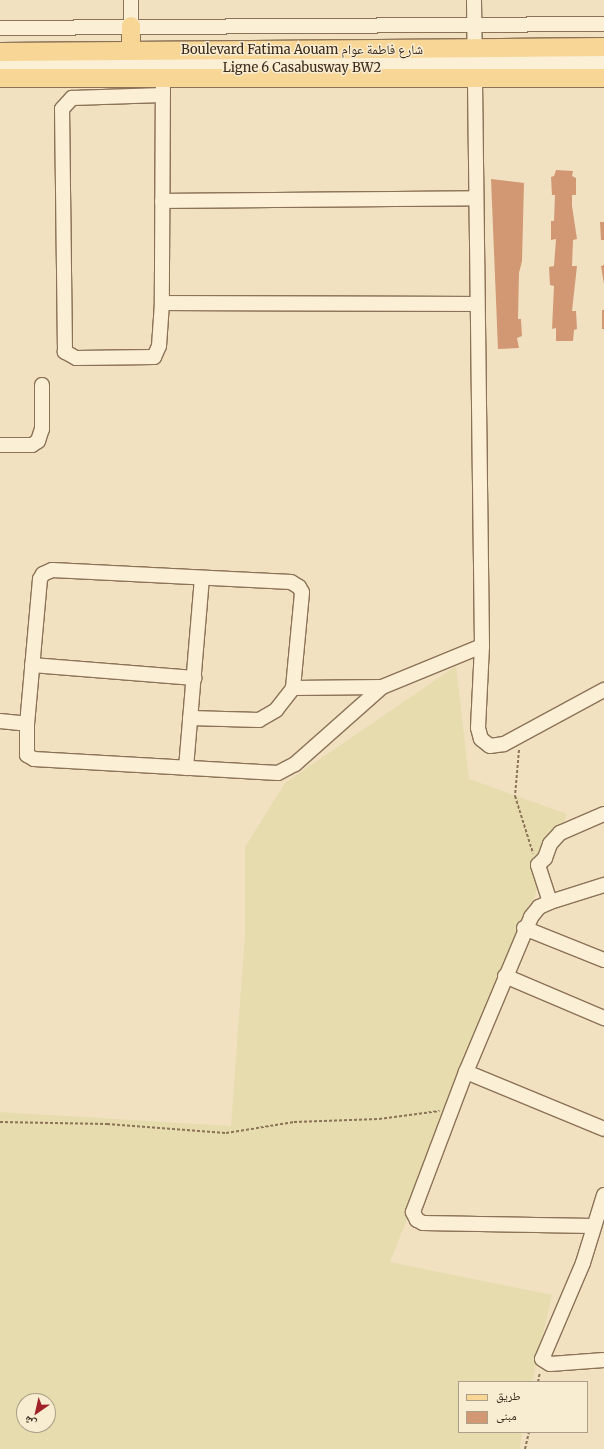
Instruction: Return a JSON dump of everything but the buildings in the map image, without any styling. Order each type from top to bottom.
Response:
[{"type":"main road","points":[[131,26],[131,51]]},
{"type":"main road","name":"Boulevard Fatima Aouam شارع فاطمة عوام","points":[[0,78],[163,86],[474,64],[604,47]]},
{"type":"main road","name":"Boulevard Fatima Aouam شارع فاطمة عوام","points":[[0,52],[131,51],[474,64],[604,78]]},
{"type":"street","points":[[131,0],[131,26]]},
{"type":"street","points":[[474,0],[482,646],[478,728],[481,739],[486,744],[494,746],[520,735],[604,690]]},
{"type":"street","points":[[0,28],[604,24]]},
{"type":"street","name":"Ligne 6 Casabusway BW2","points":[[0,69],[604,62]]},
{"type":"street","name":"Ligne 6 Casabusway BW2","points":[[0,65],[474,64],[604,66]]},
{"type":"street","points":[[163,86],[162,201],[162,303],[159,346],[154,357],[76,358],[65,352],[62,109],[72,98],[163,86]]},
{"type":"street","points":[[162,201],[476,198]]},
{"type":"street","points":[[162,303],[477,304]]},
{"type":"street","points":[[0,445],[32,445],[38,441],[42,429],[42,385]]},
{"type":"street","points":[[190,718],[265,719],[276,710],[293,688],[302,592],[299,587],[291,582],[46,571],[40,579],[27,724],[27,755],[34,760],[267,773],[287,770],[382,687],[482,646]]},
{"type":"street","points":[[186,768],[202,579]]},
{"type":"street","points":[[32,665],[194,678]]},
{"type":"street","points":[[293,688],[382,687]]},
{"type":"street","points":[[0,721],[27,724]]},
{"type":"street","points":[[550,902],[538,865],[560,833],[604,814]]},
{"type":"street","points":[[593,1226],[423,1223],[417,1220],[413,1212],[466,1072],[524,928],[539,907],[550,902],[604,885]]},
{"type":"street","points":[[524,928],[604,960]]},
{"type":"street","points":[[505,976],[604,1018]]},
{"type":"street","points":[[466,1072],[604,1129]]},
{"type":"street","points":[[604,1195],[593,1226],[583,1263],[542,1360],[550,1364],[604,1360]]},
{"type":"path","points":[[520,735],[515,796],[538,865]]},
{"type":"path","points":[[0,1122],[107,1124],[226,1134],[294,1122],[379,1119],[452,1109]]},
{"type":"path","points":[[525,1449],[528,1433]]},
{"type":"shaded area","points":[[456,666],[469,779],[567,814],[390,1262],[552,1295],[532,1381],[458,1381],[458,1433],[522,1433],[520,1449],[0,1449],[0,1112],[231,1126],[245,935],[245,847],[285,783]]}]
